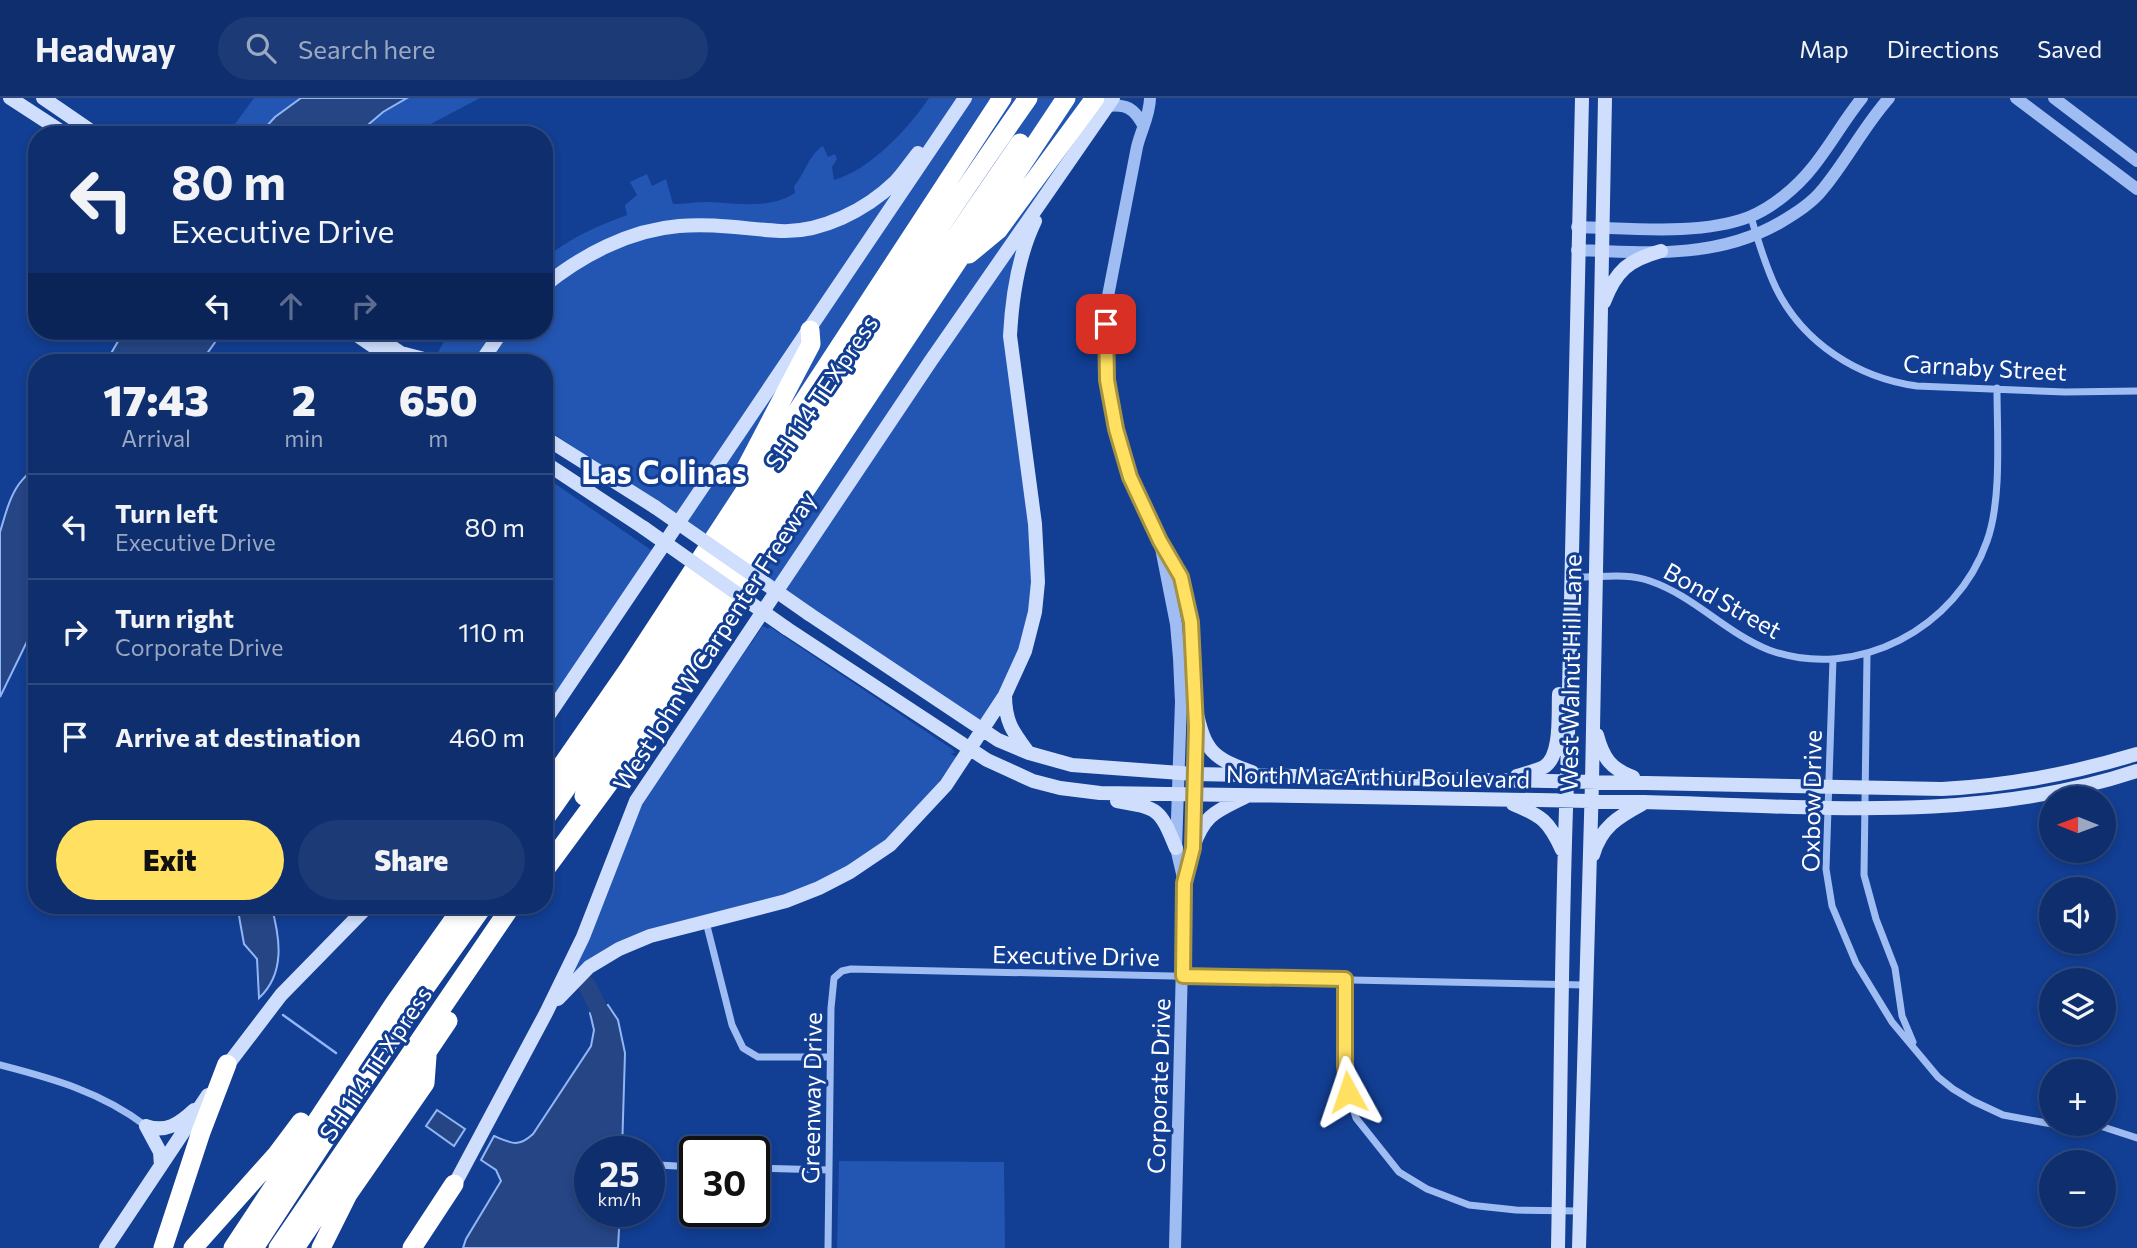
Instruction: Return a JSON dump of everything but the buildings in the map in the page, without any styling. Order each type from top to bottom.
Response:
[{"type":"highway","points":[[553,778],[628,670],[1002,98]]},
{"type":"highway","points":[[965,188],[1013,98]]},
{"type":"highway","name":"SH 114 TEXpress","points":[[553,807],[756,508],[965,188],[1028,98]]},
{"type":"highway","name":"SH 114 TEXpress","points":[[553,842],[807,455],[1050,98]]},
{"type":"highway","name":"West John W Carpenter Freeway","points":[[553,859],[628,757],[1066,98]]},
{"type":"highway","points":[[954,266],[998,230],[1105,101]]},
{"type":"highway","points":[[628,670],[654,614],[719,515],[744,471],[811,344],[810,330]]},
{"type":"highway","points":[[233,1248],[394,1004],[458,914]]},
{"type":"highway","name":"SH 114 TEXpress","points":[[254,1248],[415,1002],[478,914]]},
{"type":"highway","name":"SH 114 TEXpress","points":[[278,1248],[506,914]]},
{"type":"highway","points":[[295,1248],[427,1055],[516,914]]},
{"type":"highway","points":[[193,1248],[277,1154],[369,1023],[394,1004]]},
{"type":"highway","points":[[321,1248],[348,1194],[425,1083],[427,1055]]},
{"type":"highway","points":[[163,1248],[227,1064]]},
{"type":"highway","points":[[412,1248],[454,1184]]},
{"type":"main road","points":[[10,98],[53,126]]},
{"type":"main road","points":[[43,98],[84,126]]},
{"type":"main road","points":[[553,280],[601,249],[648,232],[697,225],[797,230],[840,218],[868,204],[895,182],[957,98]]},
{"type":"main road","points":[[553,709],[965,98]]},
{"type":"main road","name":"West Walnut Hill Lane","points":[[1558,1248],[1563,853],[1567,781],[1577,227],[1582,98]]},
{"type":"main road","name":"West Walnut Hill Lane","points":[[1579,1248],[1592,780],[1605,98]]},
{"type":"main road","name":"West John W Carpenter Freeway","points":[[422,1248],[583,937],[636,801],[930,362],[1057,178],[1105,101]]},
{"type":"main road","points":[[546,1013],[575,980],[600,959],[650,936],[786,901],[827,884],[890,845],[946,785],[1005,695],[1025,651],[1035,612],[1038,582],[1035,524],[1010,336],[1011,306],[1030,232],[1057,178]]},
{"type":"main road","points":[[1600,321],[1604,301],[1612,283],[1624,268],[1639,257],[1661,251]]},
{"type":"main road","points":[[364,340],[383,354]]},
{"type":"main road","points":[[382,340],[405,354]]},
{"type":"main road","points":[[397,340],[418,354]]},
{"type":"main road","name":"North MacArthur Boulevard","points":[[553,443],[655,507],[982,729],[1029,754],[1081,766],[1187,774],[1942,789],[2002,784],[2137,754]]},
{"type":"main road","name":"North MacArthur Boulevard","points":[[553,468],[786,628],[969,749],[1033,781],[1060,788],[1100,793],[1866,808],[1957,805],[2030,798],[2137,771]]},
{"type":"main road","points":[[1504,780],[1544,767],[1550,762],[1556,748],[1561,660],[1569,641]]},
{"type":"main road","points":[[1005,695],[1005,712],[1009,724],[1029,754]]},
{"type":"main road","points":[[1196,710],[1201,731],[1216,756],[1263,775]]},
{"type":"main road","points":[[1592,719],[1604,758],[1619,772],[1645,782]]},
{"type":"main road","points":[[1100,793],[1113,800],[1147,806],[1156,811],[1164,819],[1176,848]]},
{"type":"main road","points":[[1193,848],[1200,827],[1209,817],[1247,796]]},
{"type":"main road","points":[[1505,801],[1544,818],[1552,828],[1563,853]]},
{"type":"main road","points":[[1588,870],[1596,844],[1605,828],[1616,818],[1644,802]]},
{"type":"main road","points":[[106,1248],[227,1064],[281,995],[361,914]]},
{"type":"main road","points":[[146,1126],[157,1130],[172,1127],[206,1099]]},
{"type":"main road","points":[[146,1126],[160,1152],[161,1166]]},
{"type":"street","name":"Corporate Drive","points":[[1150,98],[1149,114],[1143,125],[1108,296],[1107,380],[1116,429],[1130,477],[1160,541],[1181,577],[1191,623],[1196,710],[1187,774]]},
{"type":"street","points":[[1577,227],[1721,225],[1751,217],[1795,186],[1813,168],[1862,98]]},
{"type":"street","points":[[2016,98],[2137,189]]},
{"type":"street","points":[[2054,98],[2137,161]]},
{"type":"street","points":[[1577,250],[1683,251],[1723,246],[1757,236],[1799,212],[1822,191],[1889,99]]},
{"type":"street","points":[[1105,101],[1130,108],[1143,125]]},
{"type":"street","name":"Carnaby Street","points":[[1751,217],[1777,290],[1798,322],[1837,358],[1870,376],[1917,386],[2065,392],[2137,391]]},
{"type":"street","name":"Bond Street","points":[[1570,578],[1630,577],[1648,580],[1673,590],[1721,624],[1768,649],[1793,657],[1833,659],[1867,655],[1911,635],[1939,615],[1960,592],[1988,541],[1997,490],[1997,388]]},
{"type":"street","name":"Corporate Drive","points":[[1160,541],[1176,624],[1193,848],[1184,883]]},
{"type":"street","points":[[1176,624],[1191,623]]},
{"type":"street","name":"Oxbow Drive","points":[[1867,655],[1864,875],[1875,919],[1895,968],[1902,1016],[1914,1046]]},
{"type":"street","name":"Oxbow Drive","points":[[1833,659],[1826,869],[1832,906],[1860,972],[1892,1022],[1938,1077],[1953,1089],[2003,1115],[2052,1124],[2097,1125],[2137,1138]]},
{"type":"street","name":"Corporate Drive","points":[[1175,1248],[1184,883],[1176,848],[1187,795]]},
{"type":"street","points":[[706,922],[732,1025],[743,1048],[758,1057],[830,1057]]},
{"type":"street","name":"Executive Drive","points":[[861,970],[1585,985]]},
{"type":"street","name":"Greenway Drive","points":[[828,1248],[830,1057],[834,978],[842,971],[861,970]]},
{"type":"street","points":[[1345,979],[1345,1084],[1356,1118],[1399,1172],[1427,1189],[1469,1205],[1516,1210],[1579,1211]]},
{"type":"street","points":[[0,1065],[71,1084],[122,1109],[146,1126]]},
{"type":"street","points":[[770,1168],[829,1170]]},
{"type":"shaded area","points":[[254,98],[301,98],[267,126],[234,126]]},
{"type":"shaded area","points":[[301,98],[407,98],[383,112],[367,126],[267,126]]},
{"type":"shaded area","points":[[407,98],[480,98],[427,126],[367,126],[383,112]]},
{"type":"shaded area","points":[[929,98],[1101,98],[1065,154],[1018,261],[1007,310],[1036,561],[1024,651],[981,726],[553,433],[553,354],[437,354],[445,340],[553,340],[553,253],[584,233],[627,215],[625,205],[637,195],[630,182],[647,174],[652,186],[666,179],[673,204],[774,202],[795,193],[794,186],[814,154],[823,146],[828,157],[835,154],[837,159],[832,167],[834,180],[848,175],[875,158],[911,122]]},
{"type":"shaded area","points":[[119,340],[217,340],[207,354],[111,354]]},
{"type":"shaded area","points":[[28,474],[28,639],[0,697],[0,532],[19,484]]},
{"type":"shaded area","points":[[553,482],[654,552],[553,700]]},
{"type":"shaded area","points":[[763,626],[768,629],[770,627],[952,749],[955,753],[950,753],[956,757],[954,761],[929,796],[881,845],[858,862],[800,891],[732,911],[572,973],[647,793]]},
{"type":"shaded area","points":[[238,914],[273,914],[274,917],[278,942],[277,966],[268,988],[259,998],[257,959],[244,944]]},
{"type":"shaded area","points":[[608,1005],[618,1020],[625,1053],[622,1136],[574,1136],[574,1227],[619,1227],[618,1248],[463,1248],[501,1181],[496,1170],[481,1160],[494,1136],[519,1143],[533,1134],[591,1046],[594,1030],[590,1013]]},
{"type":"shaded area","points":[[437,1110],[465,1129],[454,1146],[426,1126]]},
{"type":"shaded area","points":[[839,1161],[1004,1162],[1005,1248],[837,1248]]},
{"type":"waterway","points":[[587,985],[606,1024],[606,1030]]},
{"type":"waterway","points":[[283,1015],[336,1053]]},
{"type":"district","name":"Las Colinas","points":[[664,471]]},
{"type":"route","points":[[1106,324],[1107,380],[1116,429],[1130,477],[1147,516],[1181,577],[1191,622],[1196,682],[1196,726],[1193,848],[1184,883],[1183,976],[1345,979],[1345,1084],[1348,1092]]}]
